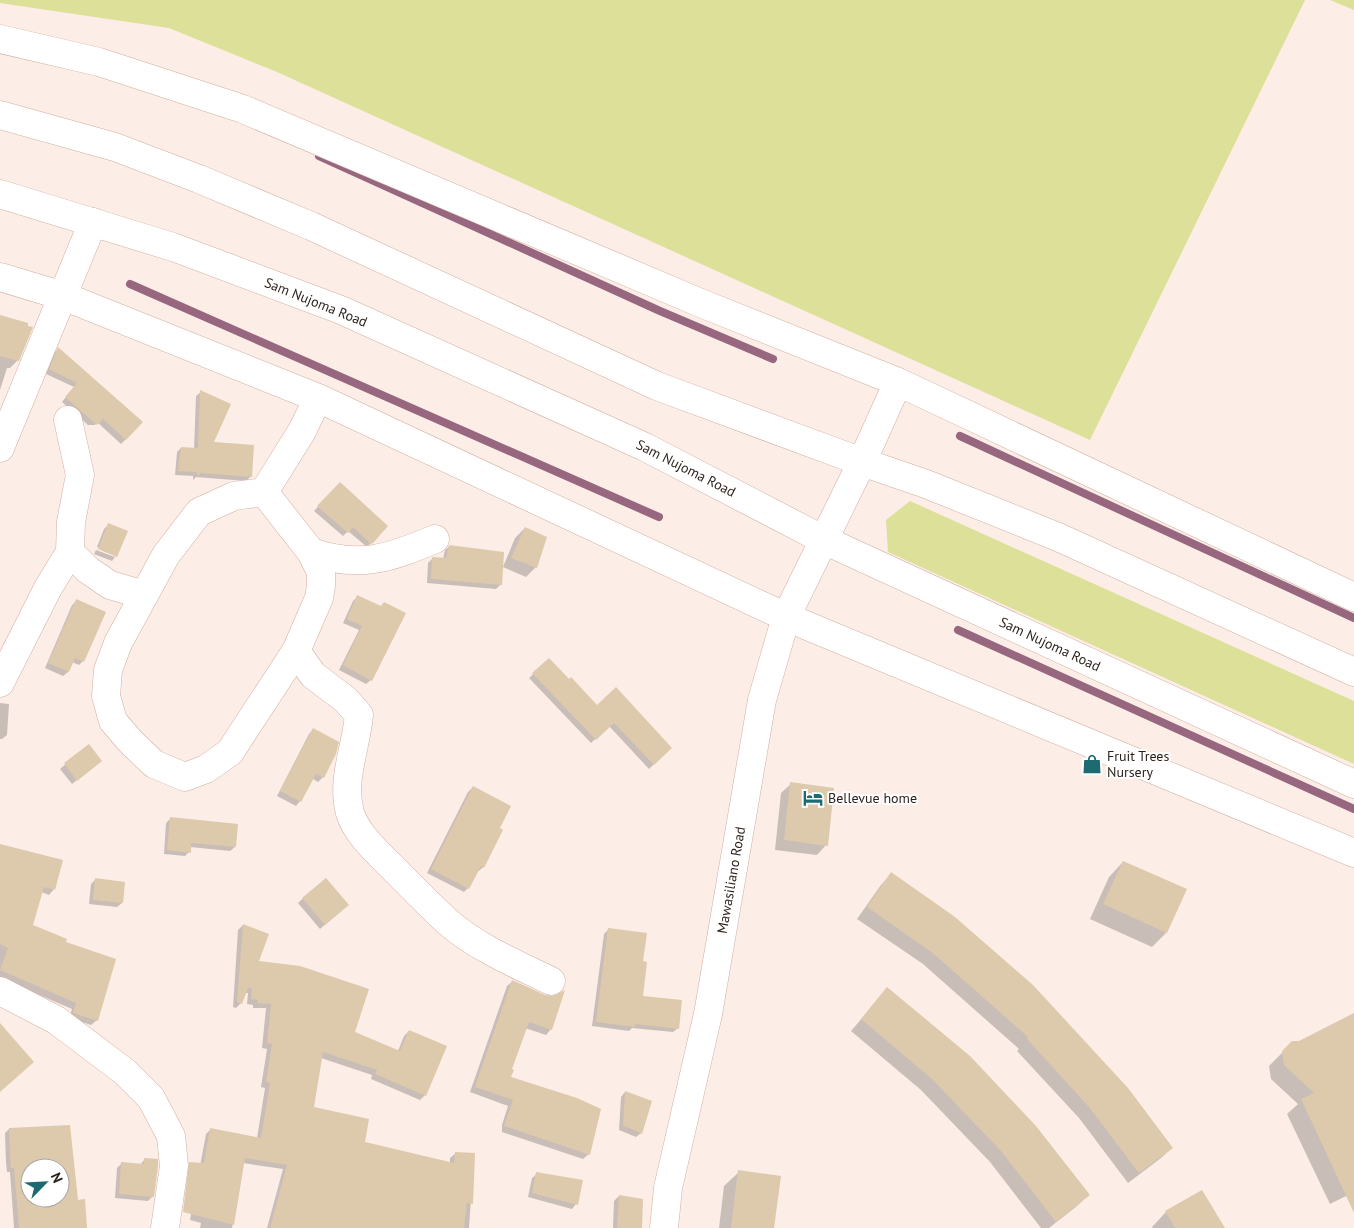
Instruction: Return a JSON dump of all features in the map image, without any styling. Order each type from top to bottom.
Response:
[{"type":"street","points":[[0,40],[100,62],[243,109],[704,304],[898,382],[1354,597]]},
{"type":"street","points":[[0,115],[115,147],[199,179],[311,226],[657,386],[926,484],[1058,537],[1354,672]]},
{"type":"street","name":"Sam Nujoma Road","points":[[0,194],[174,247],[341,310],[645,447],[824,540],[1354,784]]},
{"type":"street","points":[[0,448],[93,222]]},
{"type":"street","points":[[0,277],[63,296],[318,398],[786,618],[1354,853]]},
{"type":"street","name":"Mawasiliano Road","points":[[664,1228],[668,1188],[708,1014],[762,700],[786,618],[862,462],[898,382]]},
{"type":"street","points":[[264,492],[302,432],[318,398]]},
{"type":"street","points":[[0,682],[48,588],[70,552],[71,522],[80,475],[68,420]]},
{"type":"street","points":[[264,492],[312,552],[321,572],[322,586],[319,598],[296,651],[230,752],[206,769],[185,777],[154,764],[113,721],[106,696],[108,670],[118,643],[166,555],[199,512],[234,496],[264,492]]},
{"type":"street","points":[[312,552],[331,559],[355,562],[383,558],[404,552],[435,539]]},
{"type":"street","points":[[70,552],[88,570],[110,584],[144,595]]},
{"type":"street","points":[[296,651],[313,675],[346,700],[359,716],[357,734],[348,767],[347,789],[350,814],[367,842],[449,923],[482,946],[551,981]]},
{"type":"street","points":[[0,991],[56,1020],[125,1072],[152,1098],[171,1136],[174,1166],[165,1228]]},
{"type":"green space","points":[[0,0],[1305,0],[1090,440],[277,72],[169,28],[0,3]]},
{"type":"green space","points":[[1330,0],[1354,0],[1354,10]]},
{"type":"green space","points":[[910,501],[1354,701],[1354,764],[888,552],[886,520]]},
{"type":"building","points":[[0,315],[28,323],[28,326],[33,327],[19,361],[0,356]]},
{"type":"building","points":[[58,347],[143,422],[126,440],[103,419],[97,425],[65,397],[77,383],[49,369]]},
{"type":"building","points":[[200,390],[231,404],[214,442],[254,445],[252,477],[200,473],[198,477],[197,472],[178,471],[181,447],[198,448]]},
{"type":"building","points":[[340,482],[388,526],[373,543],[371,544],[353,527],[348,533],[317,506]]},
{"type":"building","points":[[108,523],[128,531],[117,557],[98,549]]},
{"type":"building","points":[[525,527],[547,537],[537,568],[511,558]]},
{"type":"building","points":[[449,545],[504,552],[502,585],[431,579],[432,557],[446,558]]},
{"type":"building","points":[[357,595],[381,606],[384,602],[406,613],[372,681],[343,665],[362,626],[347,619]]},
{"type":"building","points":[[76,599],[106,612],[84,662],[75,658],[69,672],[48,663]]},
{"type":"building","points":[[549,658],[569,679],[571,677],[597,705],[616,687],[672,748],[654,765],[614,723],[596,740],[532,673]]},
{"type":"building","points":[[313,728],[339,742],[336,754],[324,778],[316,774],[301,802],[280,791]]},
{"type":"building","points":[[89,744],[102,761],[77,781],[64,763]]},
{"type":"building","points":[[790,782],[834,788],[828,846],[784,840]]},
{"type":"building","points":[[473,786],[511,806],[500,828],[503,830],[484,868],[481,866],[469,889],[431,869]]},
{"type":"building","points":[[170,817],[238,824],[236,847],[191,843],[191,853],[167,850]]},
{"type":"building","points":[[0,844],[63,860],[55,890],[44,887],[33,925],[67,939],[66,942],[116,959],[98,1021],[73,1013],[76,1003],[0,970],[8,948],[0,944]]},
{"type":"building","points":[[1123,861],[1187,889],[1167,933],[1103,904]]},
{"type":"building","points":[[891,872],[955,917],[1033,985],[1128,1088],[1173,1148],[1139,1173],[1089,1107],[1027,1039],[1028,1037],[934,954],[867,907]]},
{"type":"building","points":[[95,878],[125,882],[123,903],[93,900]]},
{"type":"building","points":[[326,878],[349,905],[325,925],[302,898]]},
{"type":"building","points":[[243,924],[269,934],[259,961],[300,966],[369,989],[355,1032],[400,1051],[409,1030],[447,1046],[426,1096],[375,1074],[377,1070],[323,1052],[314,1107],[369,1119],[365,1142],[454,1163],[455,1152],[475,1153],[473,1204],[467,1203],[464,1228],[270,1228],[287,1165],[245,1158],[234,1225],[183,1212],[189,1162],[204,1163],[210,1128],[261,1138],[270,1083],[266,1082],[272,1044],[267,1043],[271,1004],[258,1003],[258,1000],[251,999],[252,989],[248,988],[242,1004],[237,1002]]},
{"type":"building","points":[[608,928],[647,933],[643,961],[647,962],[643,996],[682,1000],[679,1029],[635,1024],[635,1027],[596,1022]]},
{"type":"building","points":[[512,980],[545,995],[553,996],[565,990],[552,1030],[529,1022],[512,1069],[514,1070],[511,1077],[577,1098],[601,1109],[590,1155],[504,1126],[513,1100],[475,1087]]},
{"type":"building","points":[[887,987],[970,1056],[1036,1126],[1090,1195],[1056,1222],[1001,1151],[932,1079],[861,1019]]},
{"type":"building","points":[[1354,1013],[1354,1213],[1301,1099],[1314,1093],[1284,1065],[1282,1051],[1292,1041],[1299,1041]]},
{"type":"building","points":[[0,1023],[34,1062],[0,1092]]},
{"type":"building","points":[[625,1091],[652,1101],[642,1134],[623,1125]]},
{"type":"building","points":[[70,1125],[78,1200],[85,1199],[87,1228],[19,1228],[14,1168],[11,1168],[9,1128]]},
{"type":"building","points":[[144,1158],[158,1159],[154,1197],[119,1194],[121,1162],[144,1164]]},
{"type":"building","points":[[738,1170],[781,1176],[774,1228],[731,1228]]},
{"type":"building","points":[[536,1172],[583,1180],[578,1205],[532,1193]]},
{"type":"building","points":[[1202,1190],[1225,1228],[1175,1228],[1165,1211]]},
{"type":"building","points":[[619,1195],[643,1199],[642,1228],[617,1228]]},
{"type":"waterway","points":[[319,156],[660,311],[773,359]]},
{"type":"waterway","points":[[130,284],[659,517]]},
{"type":"waterway","points":[[960,436],[1354,618]]},
{"type":"waterway","points":[[958,630],[1354,809]]},
{"type":"place","name":"Fruit Trees Nursery","points":[[1092,764]]},
{"type":"place","name":"Bellevue home","points":[[813,798]]}]
